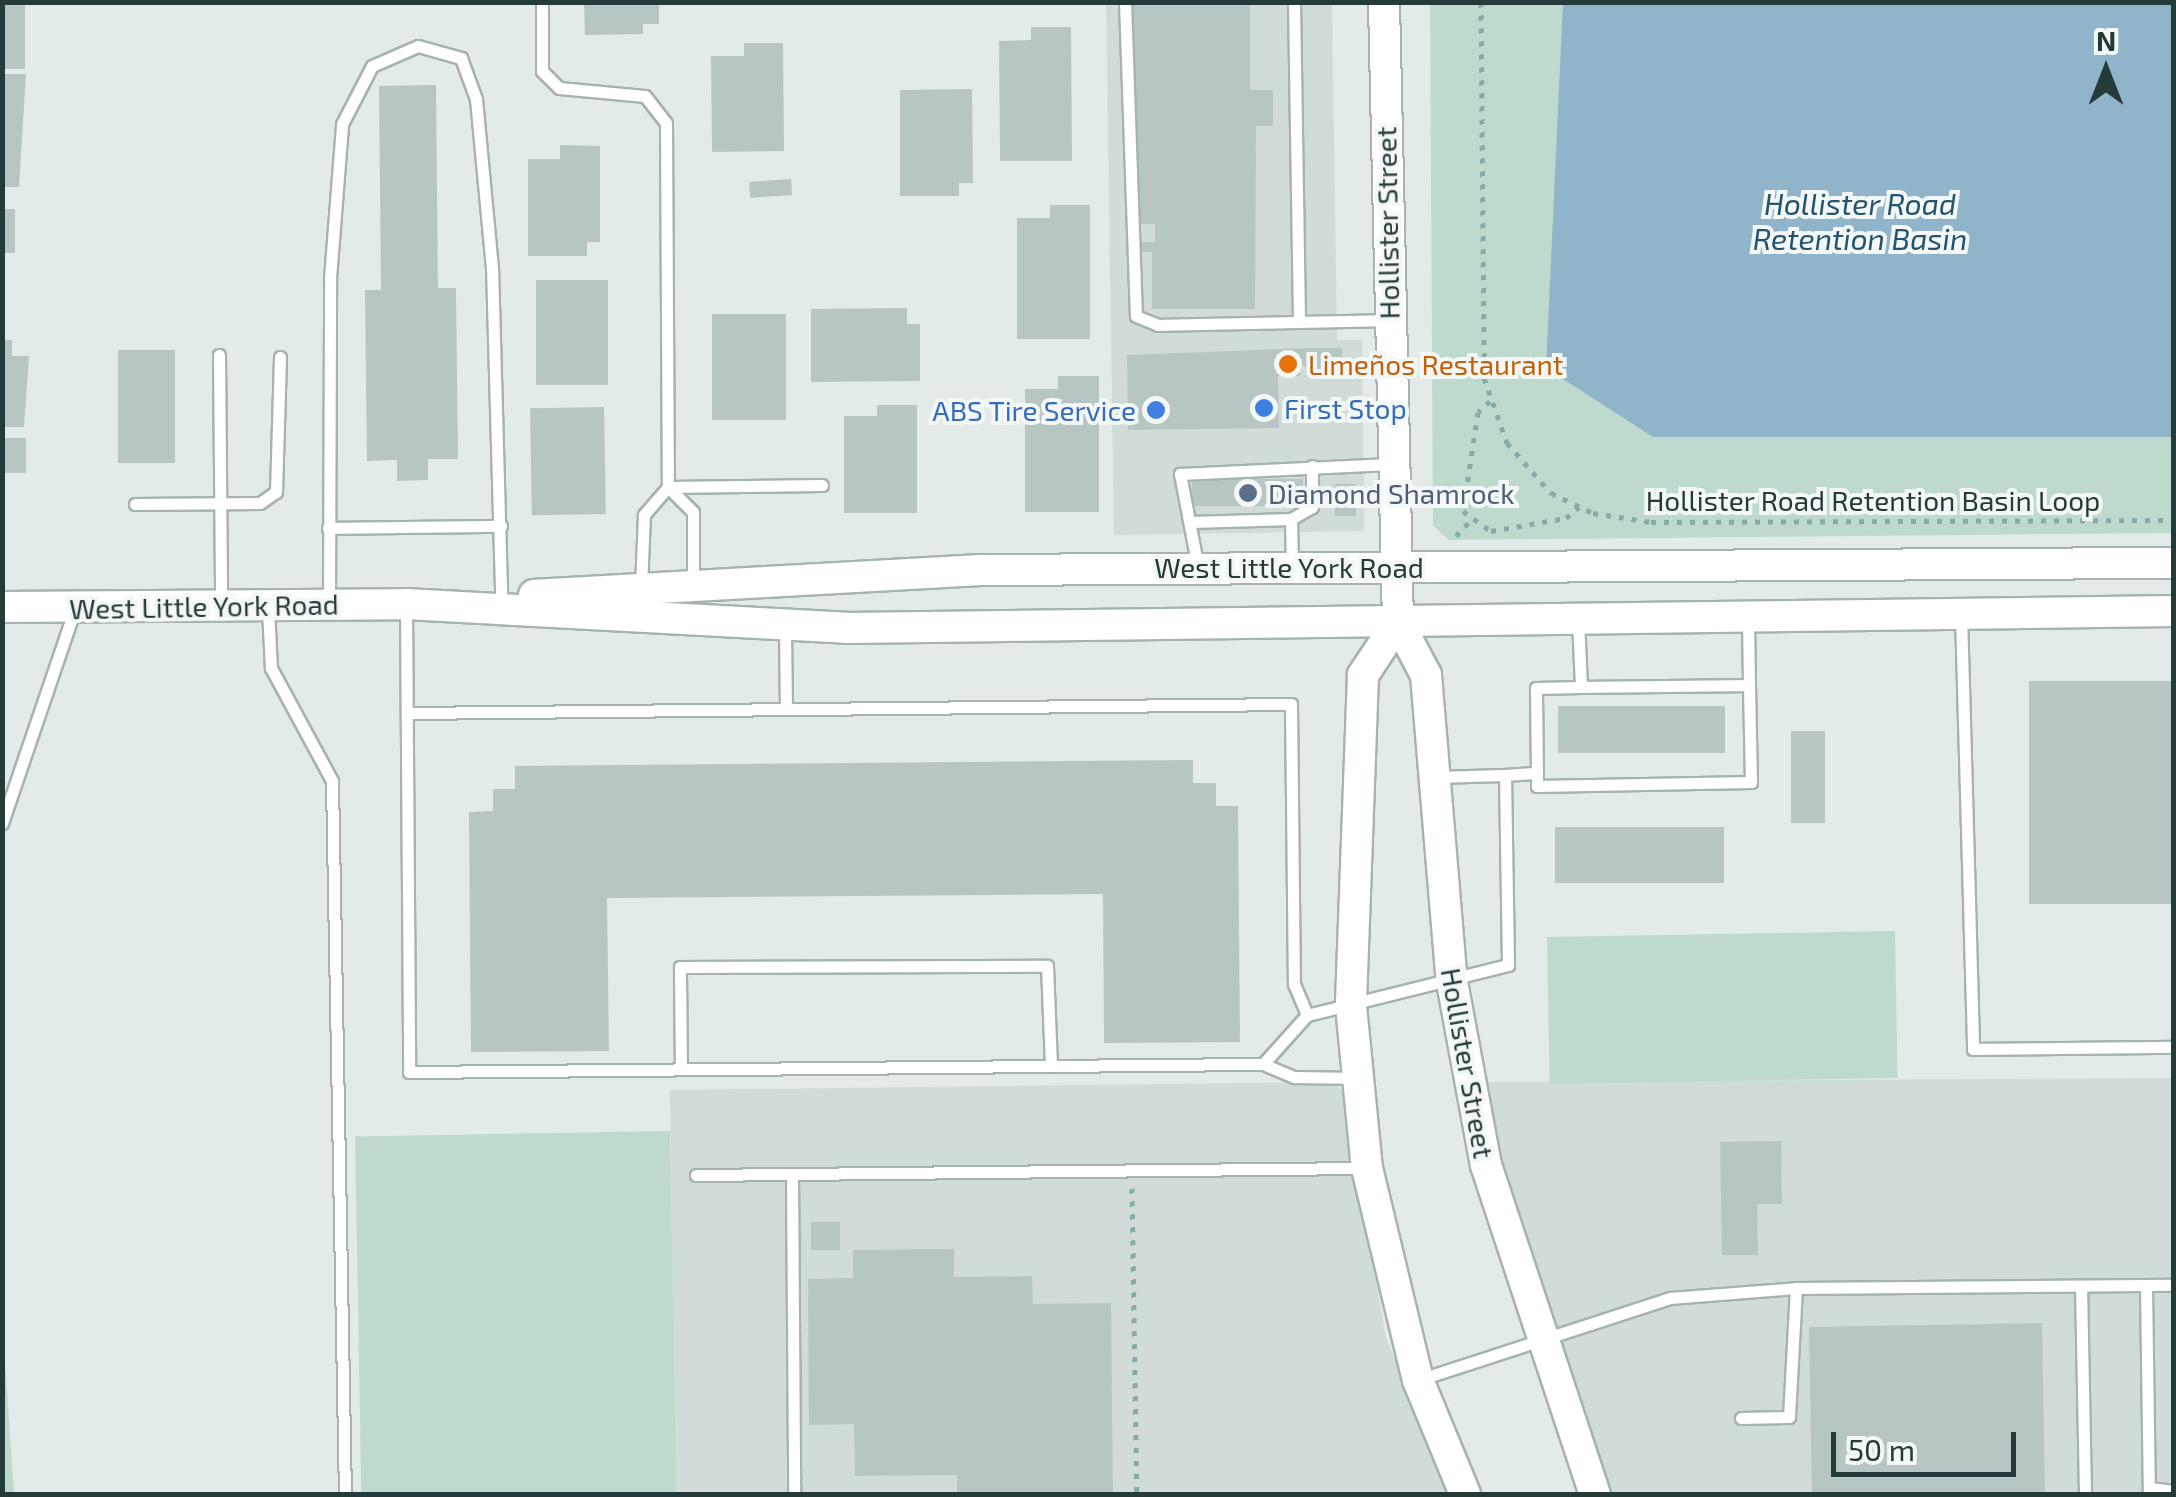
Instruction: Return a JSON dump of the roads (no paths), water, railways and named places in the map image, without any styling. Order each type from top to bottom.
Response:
[{"type":"main road","name":"Hollister Street","points":[[1384,2],[1390,464],[1398,622],[1426,675],[1431,777],[1452,982],[1486,1165],[1538,1337],[1595,1494]]},
{"type":"main road","name":"West Little York Road","points":[[406,604],[692,584],[1198,568],[2174,563]]},
{"type":"main road","name":"West Little York Road","points":[[2,607],[406,604],[785,625],[1398,622],[2174,611]]},
{"type":"main road","points":[[1398,622],[1363,675],[1352,1006],[1367,1168],[1418,1380],[1465,1494]]},
{"type":"lane","points":[[542,2],[542,71],[558,88],[645,96],[666,123],[668,488],[644,515],[641,587]]},
{"type":"lane","points":[[1125,2],[1136,316],[1158,325],[1388,320]]},
{"type":"lane","points":[[1294,2],[1299,320]]},
{"type":"lane","points":[[329,604],[328,528],[342,124],[372,66],[418,46],[460,58],[476,99],[501,526],[501,598]]},
{"type":"lane","points":[[218,355],[221,605]]},
{"type":"lane","points":[[135,504],[260,504],[276,492],[280,357]]},
{"type":"lane","points":[[1198,568],[1180,474],[1390,464]]},
{"type":"lane","points":[[1191,522],[1291,520],[1312,507],[1312,466]]},
{"type":"lane","points":[[668,488],[822,486]]},
{"type":"lane","points":[[668,488],[693,512],[692,584]]},
{"type":"lane","points":[[1291,520],[1292,568]]},
{"type":"lane","points":[[328,528],[501,526]]},
{"type":"lane","points":[[406,604],[409,1072],[1264,1064],[1294,1077],[1358,1078]]},
{"type":"lane","points":[[268,605],[271,668],[332,781],[345,1494]]},
{"type":"lane","points":[[2,823],[76,607]]},
{"type":"lane","points":[[1960,614],[1974,1048],[2174,1047]]},
{"type":"lane","points":[[1748,618],[1751,782],[1537,786],[1536,688],[1749,685]]},
{"type":"lane","points":[[1578,620],[1580,687]]},
{"type":"lane","points":[[785,625],[786,709]]},
{"type":"lane","points":[[407,714],[1291,704],[1294,984],[1307,1015]]},
{"type":"lane","points":[[1431,777],[1536,773]]},
{"type":"lane","points":[[1264,1064],[1307,1015],[1508,965],[1505,774]]},
{"type":"lane","points":[[682,1069],[680,967],[1047,966],[1051,1066]]},
{"type":"lane","points":[[696,1175],[1367,1168]]},
{"type":"lane","points":[[792,1174],[794,1494]]},
{"type":"lane","points":[[2082,1286],[2085,1494]]},
{"type":"lane","points":[[2146,1286],[2149,1491],[2174,1492]]},
{"type":"lane","points":[[1418,1380],[1538,1337],[1670,1298],[1796,1288],[2174,1286]]},
{"type":"lane","points":[[1741,1418],[1789,1417],[1796,1288]]},
{"type":"water","name":"Hollister Road Retention Basin","points":[[1563,2],[2173,3],[2173,437],[1653,437],[1546,368]]},
{"type":"place","name":"Limeños Restaurant","points":[[1288,364]]},
{"type":"place","name":"First Stop","points":[[1264,408]]},
{"type":"place","name":"ABS Tire Service","points":[[1156,410]]},
{"type":"place","name":"Diamond Shamrock","points":[[1248,493]]}]
